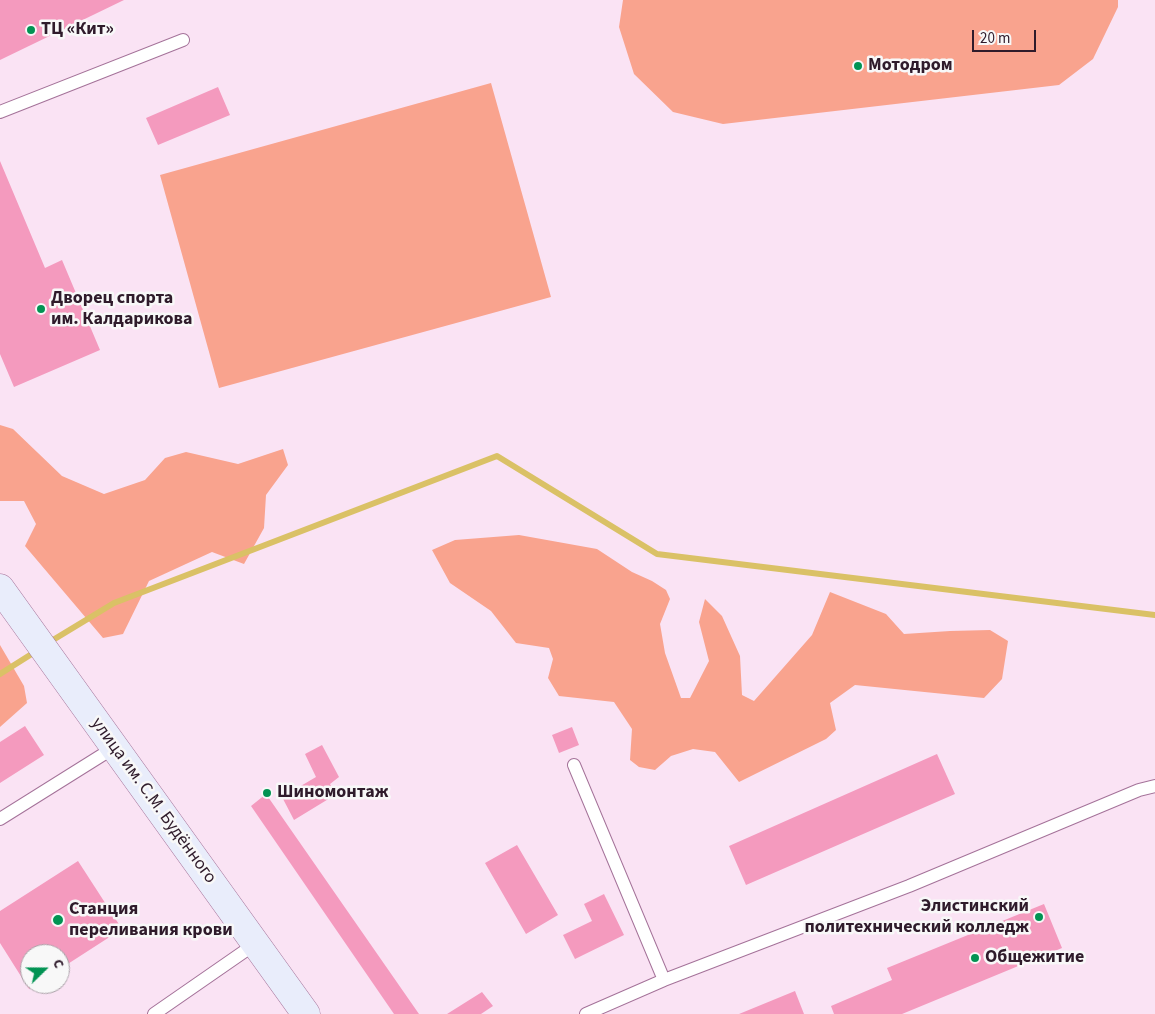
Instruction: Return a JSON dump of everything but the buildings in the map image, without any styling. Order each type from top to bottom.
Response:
[{"type":"main road","name":"улица им. С.М. Будённого","points":[[0,588],[306,1014]]},
{"type":"lane","points":[[0,112],[183,40]]},
{"type":"lane","points":[[0,819],[115,747]]},
{"type":"lane","points":[[574,765],[664,980]]},
{"type":"lane","points":[[586,1014],[664,980],[909,886],[1139,790],[1155,786]]},
{"type":"lane","points":[[154,1014],[255,944]]},
{"type":"shaded area","name":"Мотодром","points":[[623,0],[1118,0],[1118,7],[1093,59],[1059,85],[723,124],[673,112],[634,74],[619,27]]},
{"type":"shaded area","points":[[491,83],[551,297],[219,388],[160,175]]},
{"type":"shaded area","points":[[0,425],[13,429],[62,476],[104,494],[145,480],[165,458],[186,452],[238,464],[283,449],[288,465],[266,495],[264,528],[244,564],[212,552],[149,581],[123,634],[103,638],[25,546],[36,524],[24,501],[0,501]]},
{"type":"shaded area","points":[[519,535],[597,549],[632,572],[666,590],[670,599],[660,624],[665,653],[681,698],[690,698],[709,661],[699,622],[705,599],[722,616],[740,656],[742,695],[754,701],[812,635],[830,592],[886,614],[904,634],[990,630],[1008,641],[1002,679],[984,698],[855,685],[830,703],[836,730],[826,739],[739,782],[715,752],[693,749],[671,756],[655,770],[639,767],[630,760],[632,729],[614,702],[559,696],[548,678],[553,659],[549,648],[516,643],[491,611],[450,583],[432,550],[455,540]]},
{"type":"shaded area","points":[[0,645],[24,686],[27,703],[0,727]]},
{"type":"waterway","points":[[48,643],[114,603],[497,456],[657,554],[1155,615]]},
{"type":"waterway","points":[[0,674],[38,650]]},
{"type":"place","name":"ТЦ «Кит»","points":[[31,30]]},
{"type":"place","name":"Мотодром","points":[[858,66]]},
{"type":"place","name":"Дворец спорта им. Калдарикова","points":[[41,309]]},
{"type":"place","name":"Шиномонтаж","points":[[267,793]]},
{"type":"place","name":"Элистинский политехнический колледж","points":[[1039,917]]},
{"type":"place","name":"Станция переливания крови","points":[[58,920]]},
{"type":"place","name":"Общежитие","points":[[975,958]]}]
